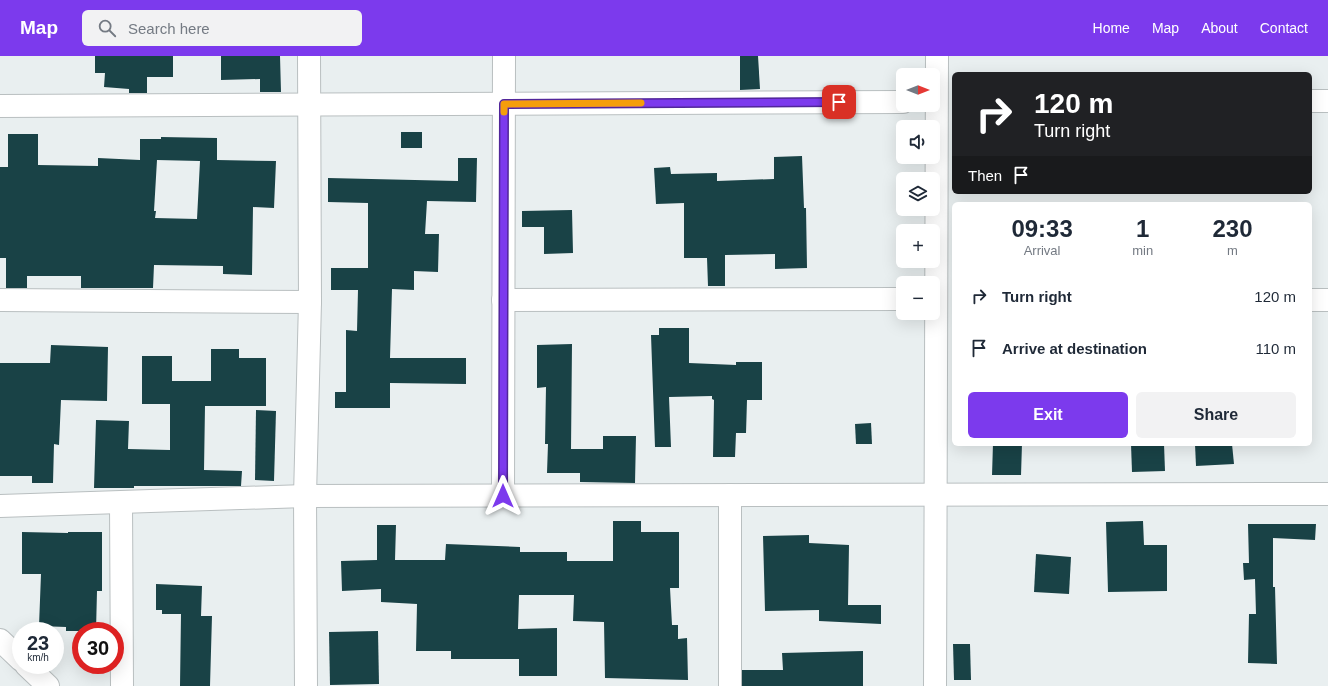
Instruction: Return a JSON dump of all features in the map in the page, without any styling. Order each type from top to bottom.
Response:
[{"type":"street","points":[[306,686],[304,496],[310,302],[309,56]]},
{"type":"street","points":[[503,496],[504,56]]},
{"type":"street","points":[[935,686],[936,495],[941,299],[941,102],[937,56]]},
{"type":"street","points":[[1312,101],[1328,101]]},
{"type":"street","points":[[0,106],[896,102]]},
{"type":"street","points":[[503,300],[896,299]]},
{"type":"street","points":[[0,300],[310,302]]},
{"type":"street","points":[[1312,300],[1328,300]]},
{"type":"street","points":[[0,506],[304,496],[1328,494]]},
{"type":"street","points":[[730,495],[730,686]]},
{"type":"street","points":[[121,503],[122,686]]},
{"type":"street","points":[[0,640],[12,651]]},
{"type":"street","points":[[35,674],[48,686]]},
{"type":"building","points":[[95,56],[173,56],[173,77],[147,77],[147,93],[129,93],[129,89],[104,87],[105,73],[95,73]]},
{"type":"building","points":[[221,56],[280,56],[281,92],[260,92],[260,79],[221,80]]},
{"type":"building","points":[[740,56],[758,56],[760,89],[740,90]]},
{"type":"building","points":[[401,132],[422,132],[422,148],[401,148]]},
{"type":"building","points":[[8,134],[38,134],[38,165],[98,166],[98,158],[140,160],[140,139],[161,139],[161,137],[217,138],[217,160],[276,161],[274,208],[253,207],[252,275],[223,274],[223,266],[154,265],[153,288],[81,288],[81,276],[27,276],[27,288],[6,288],[6,258],[0,258],[0,167],[8,167]],"holes":[[[157,160],[200,161],[197,219],[155,218],[156,211],[154,211]]]},
{"type":"building","points":[[802,156],[804,208],[806,208],[807,268],[775,269],[775,254],[725,255],[725,286],[708,286],[707,258],[684,258],[684,203],[656,204],[654,168],[670,167],[671,174],[717,173],[717,181],[774,179],[774,157]]},
{"type":"building","points":[[458,158],[477,158],[476,202],[427,201],[425,234],[439,234],[438,272],[414,271],[414,290],[392,289],[390,358],[466,358],[466,384],[390,383],[390,408],[335,408],[335,392],[346,392],[346,330],[357,331],[358,290],[331,290],[331,268],[368,268],[368,203],[328,202],[328,178],[458,181]]},
{"type":"building","points":[[572,210],[573,253],[544,254],[544,227],[522,227],[522,211]]},
{"type":"building","points":[[659,328],[689,328],[689,363],[736,365],[736,362],[762,362],[762,400],[747,400],[746,433],[736,433],[735,457],[713,457],[714,400],[712,399],[712,396],[669,397],[671,447],[655,447],[651,335],[659,335]]},
{"type":"building","points":[[572,344],[571,449],[603,449],[603,436],[636,436],[635,483],[580,482],[580,473],[547,473],[548,444],[545,444],[546,387],[537,388],[537,345]]},
{"type":"building","points":[[51,345],[108,347],[107,401],[61,400],[59,445],[54,444],[53,483],[32,483],[32,476],[0,476],[0,363],[50,363]]},
{"type":"building","points":[[211,349],[239,349],[239,358],[266,358],[266,406],[205,406],[204,470],[242,471],[241,486],[134,486],[134,488],[94,488],[96,420],[129,421],[128,449],[170,450],[170,404],[142,404],[142,356],[172,356],[172,381],[211,381]]},
{"type":"building","points":[[256,410],[276,411],[274,481],[255,480]]},
{"type":"building","points":[[871,423],[872,444],[856,444],[855,424]]},
{"type":"building","points":[[993,446],[1022,446],[1021,475],[992,475]]},
{"type":"building","points":[[1131,446],[1164,446],[1165,471],[1132,472]]},
{"type":"building","points":[[1195,446],[1232,446],[1234,464],[1196,466]]},
{"type":"building","points":[[613,521],[641,521],[641,532],[679,532],[679,588],[670,588],[672,625],[678,625],[678,639],[687,638],[688,680],[605,678],[604,622],[573,621],[574,595],[519,595],[518,629],[557,628],[557,676],[519,676],[519,659],[451,659],[451,651],[416,651],[417,604],[381,602],[381,589],[342,591],[341,561],[377,560],[377,525],[396,525],[395,560],[445,560],[446,544],[520,547],[520,552],[567,552],[567,561],[613,561]]},
{"type":"building","points":[[1143,521],[1144,545],[1167,545],[1167,591],[1108,592],[1106,522]]},
{"type":"building","points":[[1248,524],[1316,524],[1315,540],[1273,538],[1273,587],[1275,587],[1277,664],[1248,663],[1249,614],[1256,614],[1255,579],[1244,580],[1243,563],[1249,563]]},
{"type":"building","points":[[22,532],[102,532],[102,591],[97,591],[96,622],[72,622],[72,631],[66,631],[64,622],[39,622],[41,574],[22,574]]},
{"type":"building","points":[[809,535],[809,543],[849,545],[848,605],[881,605],[881,624],[819,621],[819,610],[765,611],[763,536]]},
{"type":"building","points":[[1036,554],[1071,557],[1069,594],[1034,592]]},
{"type":"building","points":[[156,584],[202,586],[201,616],[212,616],[210,686],[180,686],[181,614],[162,614],[162,610],[156,610]]},
{"type":"building","points":[[378,631],[379,684],[330,685],[329,632]]},
{"type":"building","points":[[953,644],[970,644],[971,680],[954,680]]},
{"type":"building","points":[[863,651],[863,686],[742,686],[742,670],[783,670],[782,653]]},
{"type":"slow traffic","points":[[504,112],[504,104],[641,103]]},
{"type":"route","points":[[503,496],[504,104],[839,102]]}]
